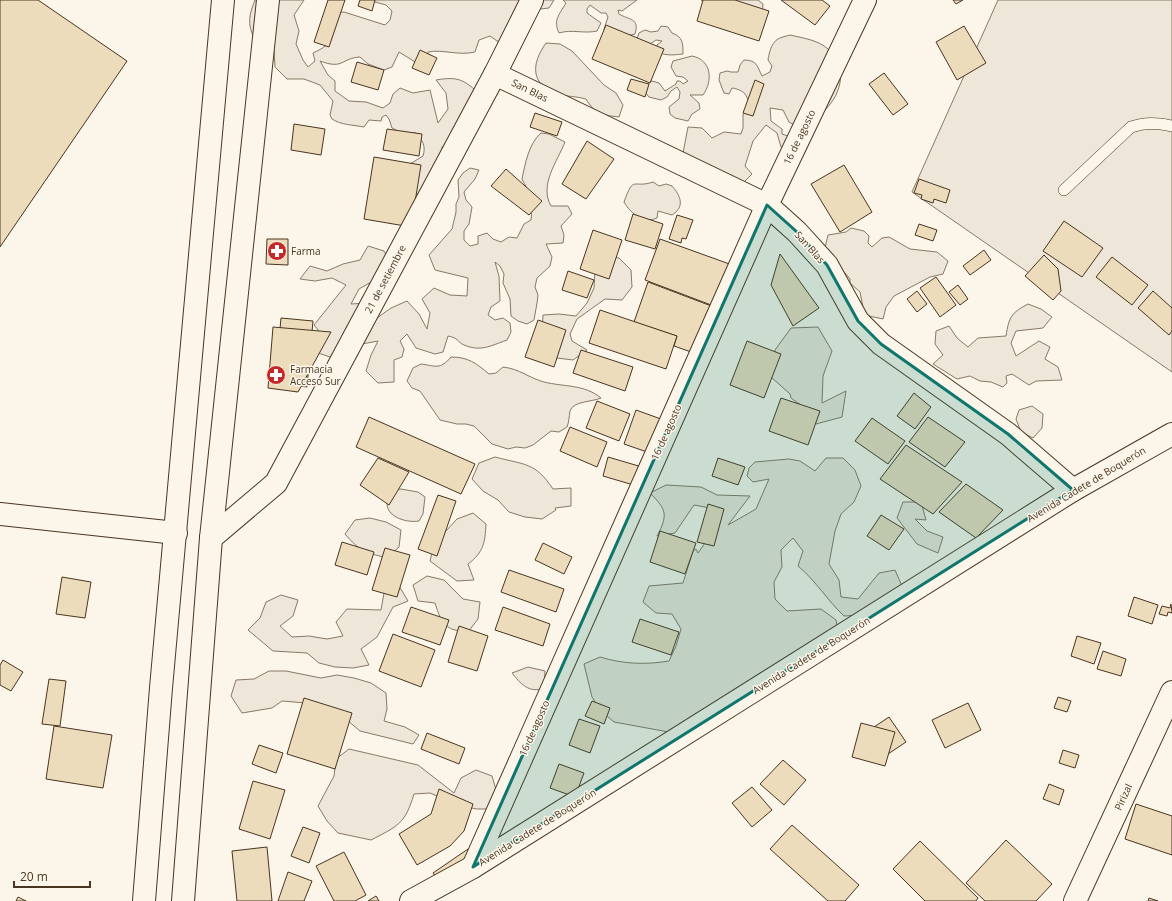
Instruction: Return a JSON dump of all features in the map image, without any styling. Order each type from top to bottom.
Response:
[{"type":"main road","points":[[144,901],[161,688],[223,0]]},
{"type":"main road","points":[[183,901],[211,538],[268,0]]},
{"type":"main road","name":"21 de setiembre","points":[[211,538],[276,483],[495,74],[532,0]]},
{"type":"main road","name":"16 de agosto","points":[[473,867],[767,205],[865,0]]},
{"type":"main road","name":"San Blas","points":[[495,74],[767,205],[798,232],[826,265],[858,321],[881,344],[1008,434],[1073,490]]},
{"type":"main road","name":"Avenida Cadete de Boquerón","points":[[411,901],[473,867],[1073,490],[1172,434]]},
{"type":"main road","points":[[0,514],[176,533]]},
{"type":"main road","points":[[156,901],[165,786],[161,688]]},
{"type":"main road","name":"Pirizal","points":[[1075,901],[1172,692]]},
{"type":"main road","points":[[442,901],[452,879]]},
{"type":"lane","points":[[1064,190],[1131,127],[1142,123],[1155,122],[1172,126]]},
{"type":"highlighted area","points":[[767,205],[797,232],[827,265],[858,321],[881,344],[1008,434],[1073,490],[473,867]]},
{"type":"shaded area","points":[[255,0],[304,0],[294,15],[299,31],[296,44],[308,67],[315,61],[313,53],[330,42],[336,13],[344,12],[385,25],[390,20],[392,11],[386,5],[368,0],[554,0],[549,8],[532,10],[505,42],[497,41],[490,36],[479,40],[475,52],[428,52],[427,60],[420,65],[399,52],[392,67],[384,70],[368,64],[360,57],[349,59],[338,64],[320,61],[328,75],[335,81],[335,91],[349,101],[366,102],[383,108],[390,103],[393,94],[400,88],[413,93],[430,90],[438,123],[448,109],[446,93],[436,80],[461,80],[481,95],[451,143],[442,147],[442,151],[417,198],[415,197],[410,164],[423,156],[424,146],[416,133],[400,132],[392,128],[386,115],[382,117],[381,121],[369,120],[364,127],[343,124],[332,119],[330,115],[333,101],[320,85],[304,79],[287,79],[275,67],[274,50],[258,46],[252,34],[250,23]]},
{"type":"shaded area","points":[[563,0],[637,0],[622,11],[618,10],[619,14],[635,22],[635,34],[605,33],[604,29],[608,17],[606,13],[601,13],[590,5],[587,9],[587,13],[601,23],[597,31],[569,31],[559,33],[557,21],[559,14],[566,3]]},
{"type":"shaded area","points":[[701,0],[758,0],[763,4],[762,17],[703,2]]},
{"type":"shaded area","points":[[998,0],[1172,0],[1172,372],[912,192]]},
{"type":"shaded area","points":[[661,26],[668,27],[672,33],[678,36],[682,41],[683,54],[667,55],[657,52],[657,45],[662,41],[656,40],[644,48],[637,39],[639,33],[645,30],[651,32],[658,31]]},
{"type":"shaded area","points":[[790,35],[820,43],[834,56],[840,72],[839,88],[831,103],[825,110],[812,107],[801,129],[789,122],[783,110],[770,108],[771,121],[782,129],[782,134],[794,138],[793,152],[781,147],[777,133],[766,125],[753,141],[745,166],[752,174],[743,183],[683,153],[688,127],[702,128],[712,138],[724,132],[741,134],[743,128],[743,114],[748,112],[748,99],[744,93],[737,89],[732,88],[729,94],[724,93],[719,80],[720,73],[727,71],[738,72],[740,65],[744,60],[754,62],[762,76],[770,72],[772,66],[768,60],[772,46],[778,39]]},
{"type":"shaded area","points":[[546,43],[560,44],[572,51],[604,85],[616,93],[623,105],[619,117],[596,111],[586,99],[558,94],[542,85],[536,73],[536,66],[541,51]]},
{"type":"shaded area","points":[[692,56],[699,58],[704,62],[709,72],[709,78],[703,95],[690,95],[699,103],[700,109],[692,114],[688,121],[675,118],[670,114],[669,107],[679,99],[680,92],[677,87],[671,91],[667,97],[661,100],[649,97],[645,92],[646,85],[652,81],[659,83],[665,91],[676,84],[677,81],[680,81],[683,84],[688,81],[683,77],[676,76],[671,67],[673,61]]},
{"type":"shaded area","points":[[541,133],[549,134],[565,142],[550,174],[547,190],[551,206],[568,206],[572,214],[561,226],[564,235],[563,243],[546,244],[552,257],[550,266],[537,278],[535,287],[538,295],[534,320],[527,324],[518,321],[511,316],[510,299],[503,283],[504,274],[500,266],[495,262],[499,276],[500,301],[491,307],[488,315],[495,320],[503,318],[510,323],[511,332],[507,340],[490,346],[476,348],[464,345],[456,339],[448,336],[443,352],[435,354],[416,348],[407,334],[400,341],[404,349],[402,357],[394,360],[394,382],[378,383],[366,371],[371,355],[378,341],[362,344],[330,357],[315,352],[324,337],[314,325],[346,285],[332,278],[315,281],[300,279],[310,266],[327,271],[343,264],[360,260],[368,246],[384,251],[392,266],[373,281],[359,289],[351,304],[368,303],[377,318],[391,308],[407,301],[419,314],[427,329],[430,313],[422,299],[434,288],[450,295],[467,296],[468,278],[435,270],[429,255],[452,229],[456,212],[456,204],[459,197],[458,180],[463,173],[470,168],[479,170],[475,179],[464,192],[466,200],[472,207],[469,224],[464,231],[464,240],[470,246],[478,244],[478,236],[487,233],[493,239],[501,242],[509,237],[517,238],[524,224],[531,220],[530,199],[527,188],[522,179],[526,160],[533,142]]},
{"type":"shaded area","points":[[653,182],[659,186],[666,184],[672,186],[678,194],[680,205],[676,212],[672,215],[658,211],[657,218],[647,220],[634,214],[624,202],[632,185]]},
{"type":"shaded area","points":[[851,228],[864,231],[869,236],[868,243],[872,247],[882,238],[889,237],[910,249],[937,252],[948,261],[943,274],[930,277],[894,296],[886,307],[883,319],[869,316],[864,312],[860,292],[850,283],[850,279],[845,273],[839,270],[825,248],[828,235],[846,232]]},
{"type":"shaded area","points":[[602,255],[619,258],[631,270],[632,287],[622,300],[605,299],[577,319],[570,334],[572,341],[587,350],[573,360],[557,358],[542,332],[543,315],[559,314],[576,316],[587,303],[594,288],[595,271]]},
{"type":"shaded area","points":[[1028,304],[1041,309],[1052,317],[1043,328],[1016,331],[1011,343],[1016,356],[1039,341],[1050,347],[1045,359],[1058,367],[1062,380],[1036,381],[1029,385],[1012,374],[1006,376],[1007,383],[1003,387],[991,382],[980,381],[970,376],[957,379],[933,364],[943,355],[935,344],[936,331],[949,326],[957,338],[968,347],[978,338],[1006,336],[1008,324],[1014,313]]},
{"type":"shaded area","points":[[818,327],[832,351],[823,376],[822,403],[846,391],[842,417],[816,424],[805,408],[791,398],[790,394],[771,377],[775,350],[791,328]]},
{"type":"shaded area","points":[[451,357],[472,361],[489,374],[496,373],[503,367],[509,368],[551,384],[588,390],[601,398],[575,405],[570,411],[567,427],[559,432],[551,431],[533,445],[525,448],[516,447],[508,449],[492,444],[474,426],[440,420],[420,391],[412,388],[407,381],[413,368],[421,364],[438,366],[444,364]]},
{"type":"shaded area","points":[[1032,406],[1043,414],[1042,428],[1033,438],[1021,432],[1016,419],[1019,410]]},
{"type":"shaded area","points":[[495,457],[535,469],[547,480],[553,489],[571,488],[571,506],[555,508],[556,510],[542,519],[525,517],[509,512],[498,500],[483,491],[472,479],[479,463]]},
{"type":"shaded area","points":[[826,458],[843,458],[855,470],[861,486],[854,502],[841,514],[835,531],[829,564],[839,580],[841,597],[858,599],[879,573],[895,570],[902,586],[861,615],[844,616],[798,566],[803,551],[793,538],[781,550],[782,567],[774,582],[775,599],[787,611],[821,609],[836,620],[839,637],[696,737],[614,722],[601,711],[592,697],[584,664],[600,657],[634,663],[669,661],[676,646],[681,629],[672,614],[656,613],[643,602],[649,586],[683,583],[693,551],[696,549],[698,553],[707,540],[710,508],[694,505],[675,533],[657,536],[663,523],[664,513],[660,504],[650,493],[666,485],[701,487],[717,495],[750,496],[728,525],[756,509],[769,479],[753,482],[747,476],[749,468],[755,462],[789,459],[800,461],[815,471]]},
{"type":"shaded area","points":[[401,489],[418,492],[425,497],[423,514],[419,521],[404,520],[394,516],[390,512],[387,502],[392,490]]},
{"type":"shaded area","points":[[903,502],[921,502],[926,520],[915,519],[927,531],[943,537],[938,553],[917,544],[897,518]]},
{"type":"shaded area","points":[[473,513],[486,524],[483,546],[473,560],[468,564],[474,580],[457,581],[430,561],[434,544],[457,519]]},
{"type":"shaded area","points":[[370,518],[386,522],[401,530],[399,547],[387,558],[374,555],[359,548],[345,534],[355,520]]},
{"type":"shaded area","points":[[427,576],[444,580],[463,599],[480,602],[478,619],[468,632],[449,628],[442,621],[435,603],[418,601],[413,585]]},
{"type":"shaded area","points":[[399,586],[408,601],[393,607],[377,637],[361,649],[369,665],[353,668],[335,667],[319,663],[307,653],[273,651],[248,630],[260,618],[266,602],[281,595],[298,600],[293,616],[280,626],[292,637],[309,636],[327,639],[343,636],[336,622],[347,609],[381,610],[384,593]]},
{"type":"shaded area","points":[[528,667],[545,671],[544,688],[534,690],[529,689],[512,673]]},
{"type":"shaded area","points":[[269,671],[286,671],[321,678],[337,675],[371,683],[386,693],[387,709],[384,721],[405,727],[419,735],[413,744],[360,731],[341,715],[306,703],[282,701],[272,708],[242,713],[231,696],[236,680],[254,679]]},
{"type":"shaded area","points":[[349,749],[418,765],[454,793],[461,778],[476,770],[492,776],[497,793],[494,809],[477,809],[461,806],[430,793],[414,794],[404,818],[388,831],[371,840],[338,833],[327,821],[318,806],[334,776],[336,759]]},
{"type":"building","points":[[0,0],[38,0],[127,61],[0,247]]},
{"type":"building","points":[[328,0],[345,0],[329,47],[314,42]]},
{"type":"building","points":[[360,0],[375,0],[372,11],[358,6]]},
{"type":"building","points":[[703,0],[735,0],[769,11],[759,41],[697,21]]},
{"type":"building","points":[[781,0],[822,0],[830,6],[815,25]]},
{"type":"building","points":[[953,0],[963,0],[956,4]]},
{"type":"building","points":[[606,25],[664,49],[650,83],[592,59]]},
{"type":"building","points":[[964,26],[986,63],[957,80],[936,42]]},
{"type":"building","points":[[420,50],[437,58],[429,75],[412,68]]},
{"type":"building","points":[[357,62],[384,70],[378,90],[351,82]]},
{"type":"building","points":[[884,73],[908,104],[893,115],[869,84]]},
{"type":"building","points":[[631,79],[649,84],[645,97],[627,90]]},
{"type":"building","points":[[755,80],[764,84],[753,116],[743,113]]},
{"type":"building","points":[[535,113],[562,122],[557,136],[530,127]]},
{"type":"building","points":[[294,124],[325,129],[321,155],[291,150]]},
{"type":"building","points":[[387,129],[422,134],[419,156],[383,150]]},
{"type":"building","points":[[587,141],[614,159],[586,199],[562,184]]},
{"type":"building","points":[[374,157],[421,165],[411,227],[364,219]]},
{"type":"building","points":[[844,165],[872,212],[840,232],[811,184]]},
{"type":"building","points":[[506,169],[542,201],[529,215],[491,186]]},
{"type":"building","points":[[919,179],[950,190],[946,203],[934,199],[933,203],[921,199],[922,195],[914,193]]},
{"type":"building","points":[[633,214],[663,224],[655,249],[625,240]]},
{"type":"building","points":[[677,215],[693,220],[686,239],[682,238],[681,243],[669,239]]},
{"type":"building","points":[[1064,221],[1103,248],[1082,277],[1043,251]]},
{"type":"building","points":[[919,224],[937,230],[933,241],[915,235]]},
{"type":"building","points":[[593,230],[622,240],[609,279],[580,269]]},
{"type":"building","name":"Farma","points":[[267,239],[288,239],[288,265],[266,264]]},
{"type":"building","points":[[660,239],[735,266],[719,308],[645,280]]},
{"type":"building","points":[[984,250],[991,260],[970,275],[963,266]]},
{"type":"building","points":[[780,254],[819,308],[793,326],[771,285]]},
{"type":"building","points":[[1044,255],[1058,269],[1061,291],[1053,300],[1025,276]]},
{"type":"building","points":[[1112,257],[1148,285],[1132,305],[1096,277]]},
{"type":"building","points":[[568,271],[594,280],[587,298],[562,290]]},
{"type":"building","points":[[936,277],[956,305],[940,317],[920,288]]},
{"type":"building","points":[[648,282],[714,307],[697,354],[674,346],[677,336],[634,322]]},
{"type":"building","points":[[958,285],[968,299],[960,305],[949,292]]},
{"type":"building","points":[[917,291],[927,304],[917,312],[907,299]]},
{"type":"building","points":[[1153,291],[1172,308],[1172,331],[1169,335],[1138,308]]},
{"type":"building","points":[[600,310],[677,336],[666,369],[589,343]]},
{"type":"building","points":[[281,318],[313,321],[307,387],[275,383]]},
{"type":"building","points":[[538,320],[566,330],[554,367],[525,357]]},
{"type":"building","points":[[273,327],[331,332],[298,392],[268,388]]},
{"type":"building","points":[[747,341],[781,354],[764,398],[730,385]]},
{"type":"building","points":[[581,350],[633,367],[625,391],[573,373]]},
{"type":"building","points":[[914,393],[931,407],[915,429],[897,416]]},
{"type":"building","points":[[781,398],[820,411],[808,445],[769,431]]},
{"type":"building","points":[[597,401],[630,414],[619,441],[586,428]]},
{"type":"building","points":[[636,410],[661,419],[650,453],[624,444]]},
{"type":"building","points":[[369,417],[475,464],[461,494],[356,447]]},
{"type":"building","points":[[928,417],[965,442],[945,467],[909,442]]},
{"type":"building","points":[[872,418],[905,441],[888,464],[855,441]]},
{"type":"building","points":[[570,427],[607,442],[597,467],[560,451]]},
{"type":"building","points":[[906,445],[962,482],[933,514],[880,479]]},
{"type":"building","points":[[608,457],[642,467],[637,486],[603,476]]},
{"type":"building","points":[[378,458],[409,472],[389,505],[360,485]]},
{"type":"building","points":[[718,458],[745,467],[738,485],[712,476]]},
{"type":"building","points":[[966,484],[1003,510],[976,538],[939,512]]},
{"type":"building","points":[[438,495],[456,501],[437,556],[418,549]]},
{"type":"building","points":[[708,504],[724,509],[714,546],[697,542]]},
{"type":"building","points":[[881,515],[904,529],[889,550],[867,536]]},
{"type":"building","points":[[660,531],[696,543],[685,574],[650,562]]},
{"type":"building","points":[[342,542],[374,552],[367,575],[335,565]]},
{"type":"building","points":[[543,543],[572,557],[564,574],[535,560]]},
{"type":"building","points":[[385,548],[410,555],[397,597],[372,590]]},
{"type":"building","points":[[509,570],[564,589],[556,612],[501,592]]},
{"type":"building","points":[[62,577],[91,582],[85,618],[56,614]]},
{"type":"building","points":[[1134,597],[1158,605],[1152,624],[1128,616]]},
{"type":"building","points":[[1171,604],[1172,613],[1168,612],[1167,616],[1159,614],[1162,606],[1170,608]]},
{"type":"building","points":[[411,607],[449,620],[440,645],[402,632]]},
{"type":"building","points":[[503,607],[550,624],[543,646],[495,630]]},
{"type":"building","points":[[640,619],[679,632],[671,655],[632,642]]},
{"type":"building","points":[[459,626],[488,636],[477,671],[448,662]]},
{"type":"building","points":[[393,634],[435,650],[421,687],[379,671]]},
{"type":"building","points":[[1077,636],[1101,643],[1094,664],[1071,656]]},
{"type":"building","points":[[1103,651],[1126,659],[1121,676],[1097,669]]},
{"type":"building","points":[[3,660],[23,672],[11,691],[0,685],[0,665]]},
{"type":"building","points":[[49,679],[66,681],[60,726],[42,724]]},
{"type":"building","points":[[1058,697],[1071,701],[1067,712],[1054,708]]},
{"type":"building","points":[[304,698],[352,713],[335,769],[287,754]]},
{"type":"building","points":[[592,701],[610,708],[604,724],[585,716]]},
{"type":"building","points":[[968,703],[981,730],[945,748],[932,720]]},
{"type":"building","points":[[889,717],[906,742],[888,754],[871,729]]},
{"type":"building","points":[[579,719],[600,726],[590,753],[569,745]]},
{"type":"building","points":[[861,723],[895,732],[885,766],[852,757]]},
{"type":"building","points":[[54,726],[112,735],[103,788],[46,779]]},
{"type":"building","points":[[427,733],[465,748],[459,764],[421,749]]},
{"type":"building","points":[[259,745],[283,753],[276,773],[252,764]]},
{"type":"building","points":[[1063,750],[1079,755],[1075,768],[1059,763]]},
{"type":"building","points":[[783,760],[806,780],[784,805],[760,784]]},
{"type":"building","points":[[559,764],[584,773],[575,797],[550,788]]},
{"type":"building","points":[[253,781],[285,790],[270,839],[239,829]]},
{"type":"building","points":[[1049,784],[1064,790],[1059,805],[1043,799]]},
{"type":"building","points":[[752,787],[772,810],[752,827],[732,803]]},
{"type":"building","points":[[439,789],[473,804],[464,831],[450,846],[417,865],[399,834],[431,814]]},
{"type":"building","points":[[1136,804],[1172,816],[1172,855],[1125,839]]},
{"type":"building","points":[[792,825],[859,885],[845,901],[828,901],[770,849]]},
{"type":"building","points":[[303,827],[320,833],[309,863],[291,856]]},
{"type":"building","points":[[1006,840],[1052,884],[1036,901],[985,901],[966,883]]},
{"type":"building","points":[[920,841],[978,898],[976,901],[925,901],[893,869]]},
{"type":"building","points":[[267,847],[272,901],[237,901],[232,851]]},
{"type":"building","points":[[468,849],[474,858],[439,881],[433,873]]},
{"type":"building","points":[[344,852],[366,895],[355,901],[334,901],[316,866]]},
{"type":"building","points":[[288,872],[312,881],[304,901],[278,901]]},
{"type":"building","points":[[376,896],[379,901],[368,901]]},
{"type":"building","points":[[18,897],[26,901],[16,901]]},
{"type":"building","points":[[1149,898],[1158,901],[1148,901]]},
{"type":"place","name":"Farma","points":[[277,251]]},
{"type":"place","name":"Farmacia Acceso Sur","points":[[276,375]]}]
